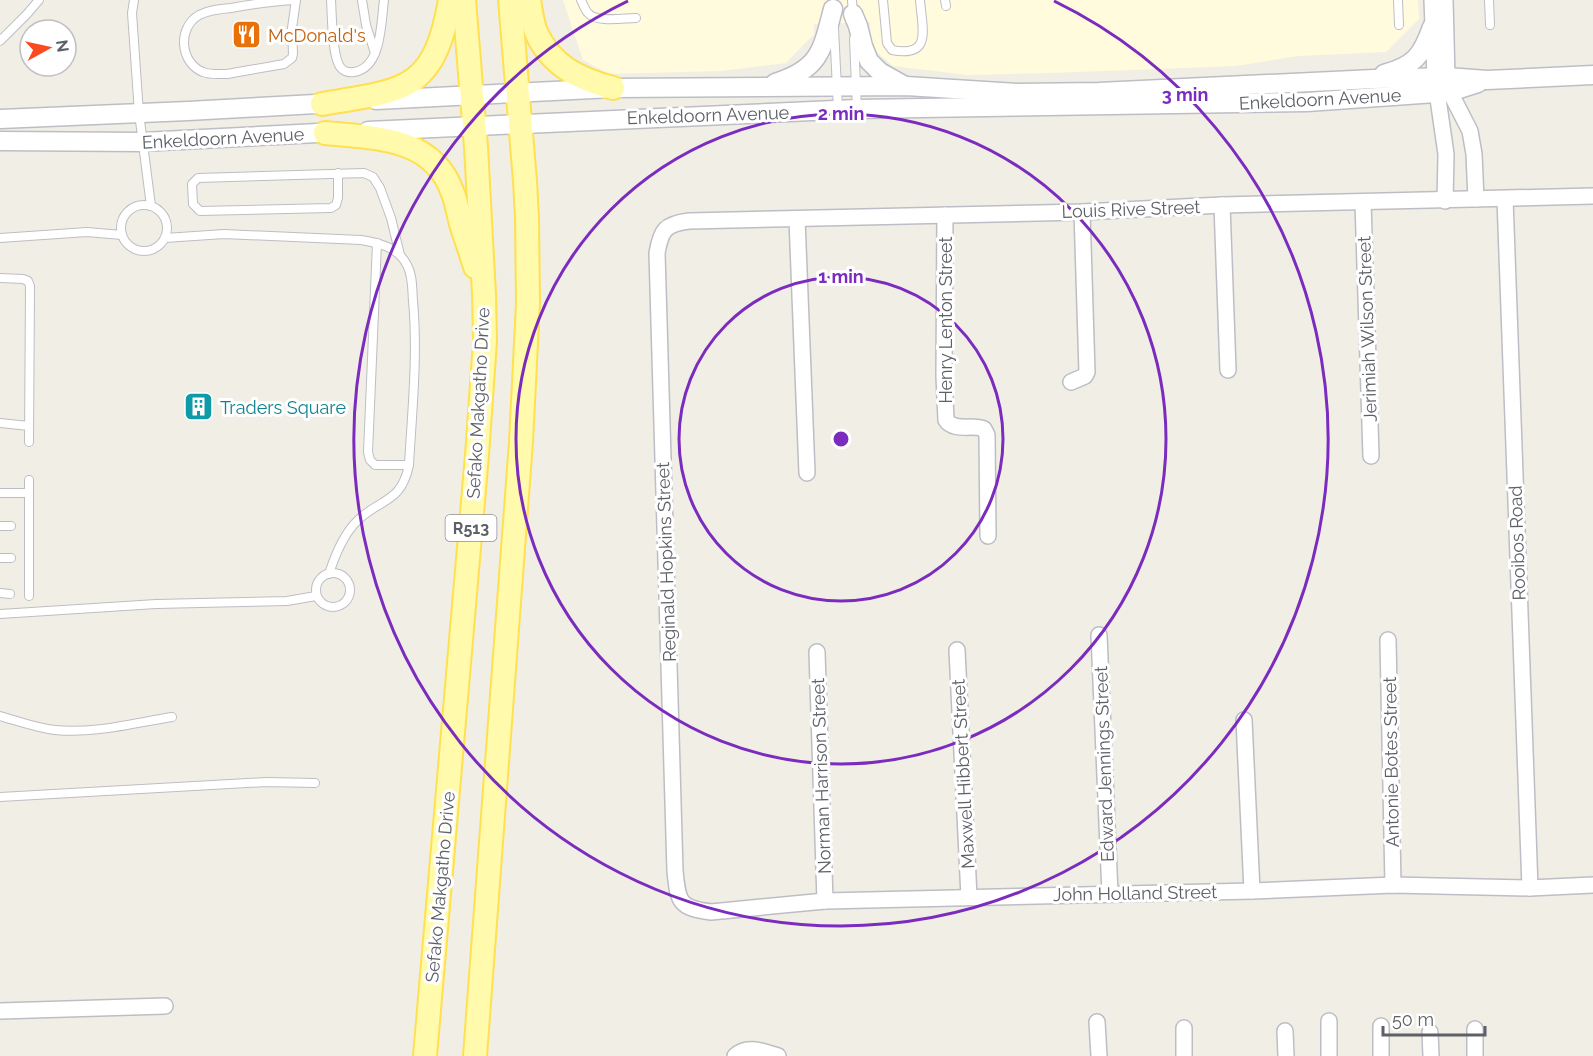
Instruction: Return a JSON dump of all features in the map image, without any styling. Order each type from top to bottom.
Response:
[{"type":"main road","points":[[322,104],[381,94],[407,84],[420,75],[433,58],[440,42],[450,0]]},
{"type":"main road","name":"Sefako Makgatho Drive","points":[[425,1056],[485,341],[475,126],[464,0]]},
{"type":"main road","name":"R513","points":[[475,1056],[521,442],[528,303],[527,218],[510,0]]},
{"type":"main road","points":[[529,0],[536,31],[558,62],[587,81],[613,88]]},
{"type":"main road","points":[[325,133],[400,143],[421,152],[433,161],[452,190],[484,294]]},
{"type":"street","points":[[1432,0],[1432,27],[1443,85],[1470,131],[1474,154],[1476,199]]},
{"type":"street","points":[[1445,0],[1443,85],[1446,154],[1445,201]]},
{"type":"street","points":[[759,87],[794,76],[813,63],[822,48],[833,4]]},
{"type":"street","points":[[852,7],[869,61],[880,72],[906,86]]},
{"type":"street","points":[[1374,79],[1415,60],[1422,51],[1432,27]]},
{"type":"street","name":"Enkeldoorn Avenue","points":[[0,141],[142,142],[857,109],[1307,102],[1487,80],[1593,75]]},
{"type":"street","name":"Enkeldoorn Avenue","points":[[0,119],[613,88],[906,86],[1017,93],[1099,92],[1374,79],[1443,85]]},
{"type":"street","name":"Louis Rive Street","points":[[669,226],[689,221],[1082,212],[1593,196]]},
{"type":"street","name":"Rooibos Road","points":[[1505,199],[1530,888]]},
{"type":"street","name":"Jerimiah Wilson Street","points":[[1363,202],[1371,456]]},
{"type":"street","points":[[1222,206],[1228,370]]},
{"type":"street","points":[[1071,382],[1085,376],[1087,372],[1082,212]]},
{"type":"street","name":"Henry Lenton Street","points":[[945,215],[946,420],[949,425],[979,427],[984,429],[987,435],[988,536]]},
{"type":"street","points":[[797,219],[807,473]]},
{"type":"street","name":"Reginald Hopkins Street","points":[[669,226],[660,238],[657,253],[674,860],[677,890],[681,901]]},
{"type":"street","name":"Edward Jennings Street","points":[[1099,635],[1110,894]]},
{"type":"street","name":"Antonie Botes Street","points":[[1388,640],[1394,885]]},
{"type":"street","name":"Maxwell Hibbert Street","points":[[957,650],[969,897]]},
{"type":"street","name":"Norman Harrison Street","points":[[817,652],[825,901]]},
{"type":"street","points":[[1244,720],[1252,891]]},
{"type":"street","name":"John Holland Street","points":[[681,901],[687,907],[711,912],[825,901],[1252,891],[1394,885],[1530,888],[1593,885]]},
{"type":"street","points":[[0,1011],[165,1006]]},
{"type":"street","points":[[1329,1021],[1329,1056]]},
{"type":"street","points":[[1097,1022],[1099,1056]]},
{"type":"street","points":[[1381,1026],[1381,1056]]},
{"type":"street","points":[[1184,1029],[1184,1056]]},
{"type":"street","points":[[1475,1029],[1475,1056]]},
{"type":"street","points":[[1285,1031],[1286,1056]]},
{"type":"street","points":[[1430,1032],[1431,1056]]},
{"type":"street","points":[[735,1056],[748,1049],[778,1056]]},
{"type":"lane","points":[[0,41],[39,0]]},
{"type":"lane","points":[[134,0],[132,13],[139,113],[151,206]]},
{"type":"lane","points":[[296,0],[292,28],[293,54],[292,58],[284,64],[217,74],[205,73],[194,66],[190,60],[183,39],[190,22],[197,17],[206,12],[296,0]]},
{"type":"lane","points":[[331,0],[335,55],[344,71],[351,72],[363,70],[370,65],[379,38],[384,0]]},
{"type":"lane","points":[[362,0],[366,25],[375,53]]},
{"type":"lane","points":[[581,0],[588,14],[594,18],[636,18]]},
{"type":"lane","points":[[884,0],[887,43],[892,50],[903,52],[918,48],[922,41],[920,0]]},
{"type":"lane","points":[[1398,0],[1400,25]]},
{"type":"lane","points":[[1489,0],[1490,25]]},
{"type":"lane","points":[[833,4],[838,110]]},
{"type":"lane","points":[[852,7],[857,109]]},
{"type":"lane","points":[[338,173],[338,198],[336,205],[331,208],[200,211],[193,204],[192,184],[198,178],[338,173],[364,173],[373,177],[380,188],[400,255]]},
{"type":"lane","points":[[137,206],[151,206],[162,215],[166,222],[165,237],[154,249],[146,251],[131,247],[122,235],[121,227],[125,214],[137,206]]},
{"type":"lane","points":[[0,238],[87,232],[122,235]]},
{"type":"lane","points":[[165,237],[224,234],[361,240],[390,247],[407,265],[411,278],[415,319],[414,378],[407,476],[394,497],[381,503],[358,520],[337,552],[329,574]]},
{"type":"lane","points":[[377,243],[368,452],[370,460],[375,465],[409,465]]},
{"type":"lane","points":[[0,278],[23,279],[28,281],[30,286],[29,442]]},
{"type":"lane","points":[[0,423],[29,426]]},
{"type":"lane","points":[[29,480],[29,596]]},
{"type":"lane","points":[[0,493],[29,493]]},
{"type":"lane","points":[[0,526],[11,526]]},
{"type":"lane","points":[[0,558],[11,558]]},
{"type":"lane","points":[[329,574],[340,575],[345,579],[349,589],[347,599],[339,606],[328,607],[316,596],[317,584],[320,579],[329,574]]},
{"type":"lane","points":[[0,593],[10,594]]},
{"type":"lane","points":[[0,614],[156,604],[287,601],[316,596]]},
{"type":"lane","points":[[0,716],[65,731],[85,731],[172,717]]},
{"type":"lane","points":[[0,797],[266,782],[315,783]]},
{"type":"shaded area","points":[[563,0],[1418,0],[1419,19],[1386,52],[1298,56],[1236,66],[968,75],[893,66],[872,48],[870,22],[814,24],[814,34],[786,63],[720,71],[609,74],[583,60]]},
{"type":"place","name":"McDonald's","points":[[247,35]]},
{"type":"place","name":"Traders Square","points":[[199,407]]}]
